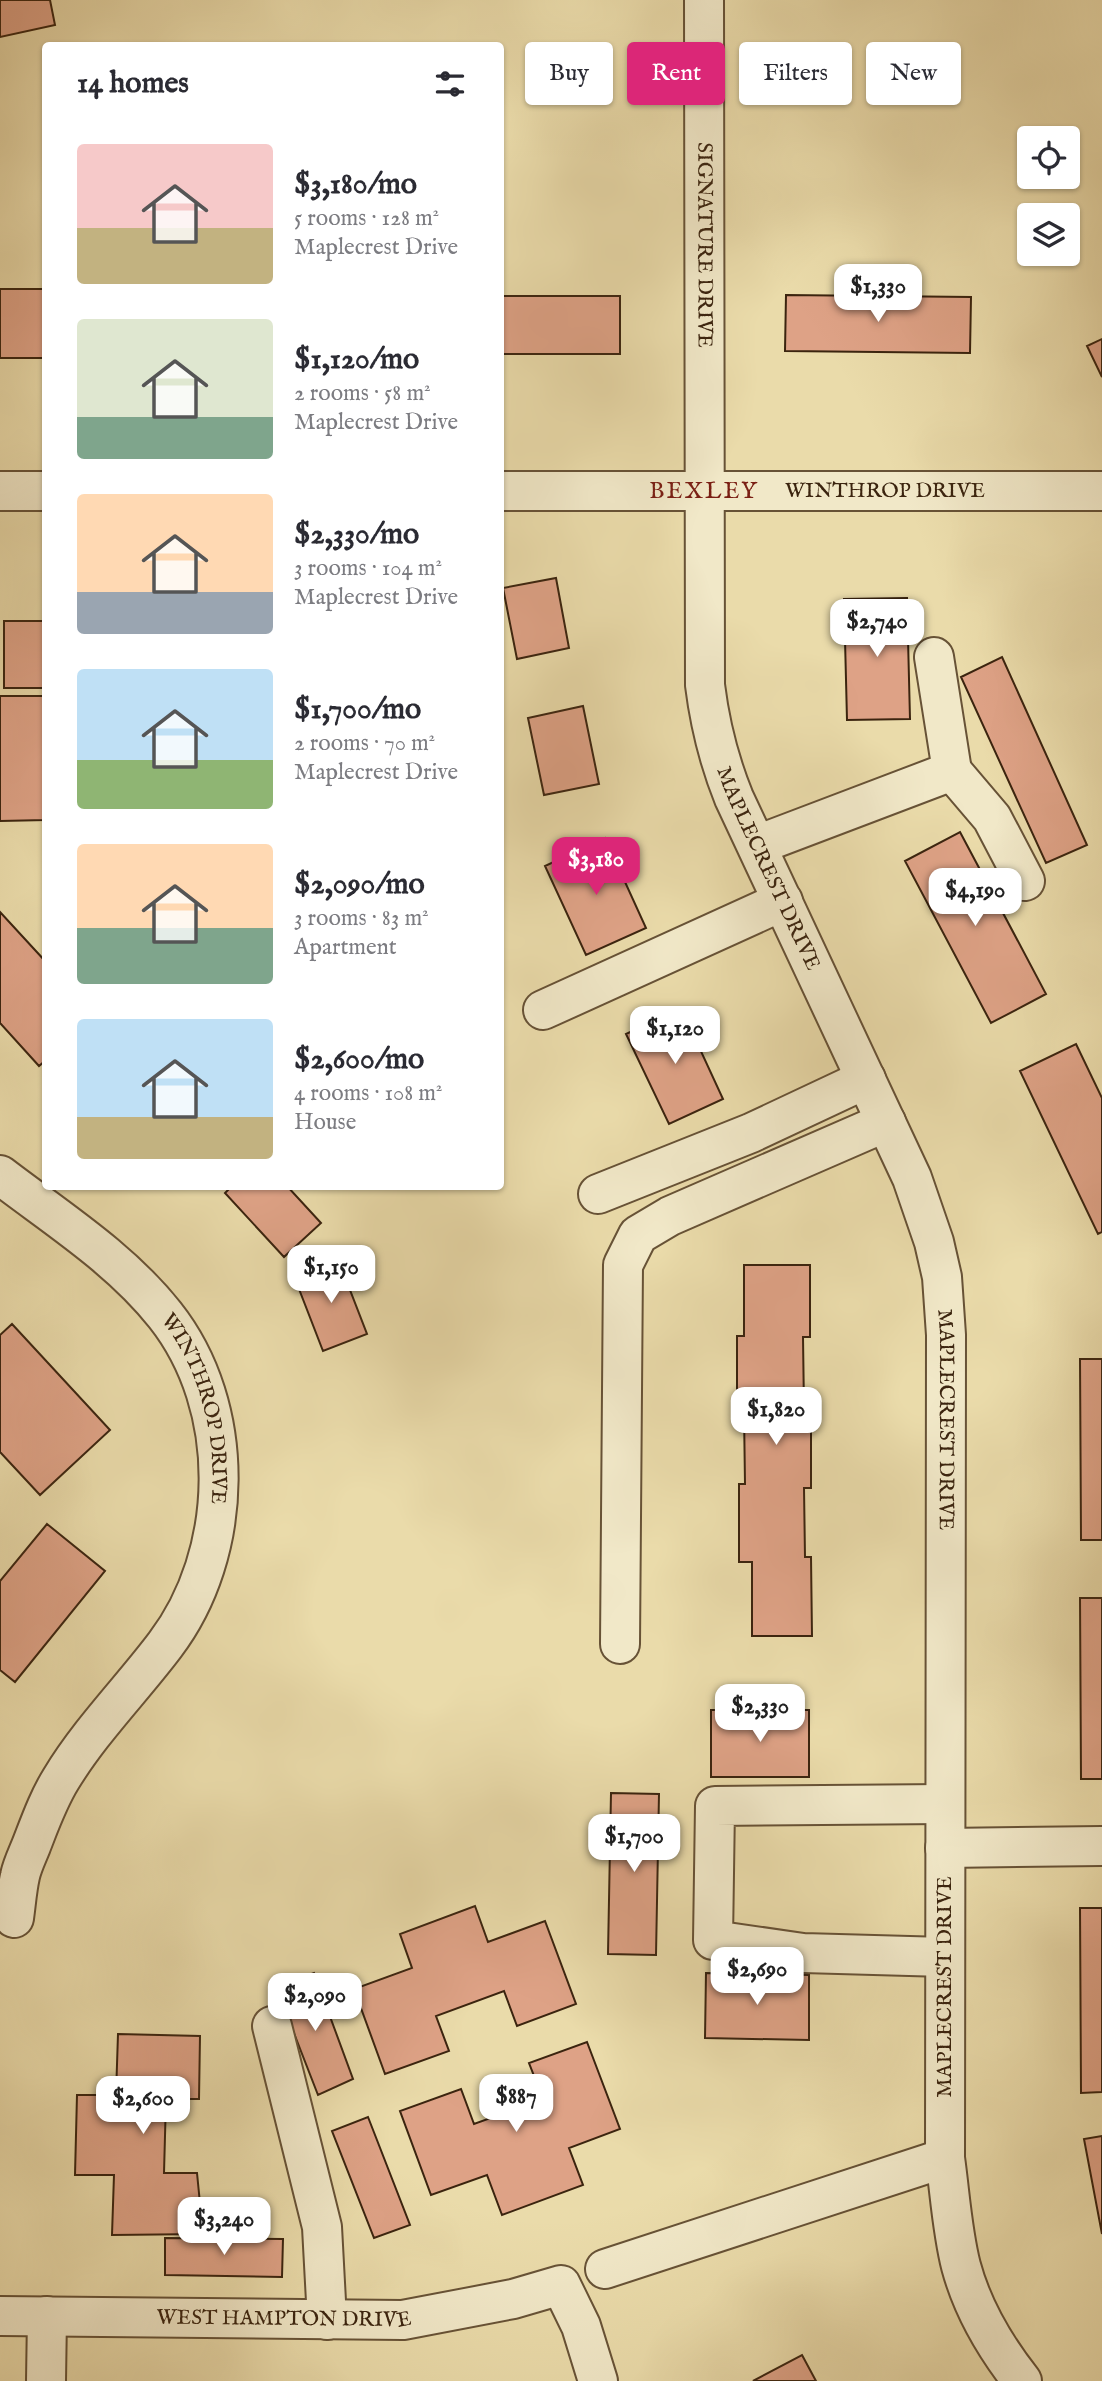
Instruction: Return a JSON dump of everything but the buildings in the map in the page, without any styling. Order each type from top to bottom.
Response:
[{"type":"street","name":"SIGNATURE DRIVE","points":[[704,0],[704,491]]},
{"type":"street","points":[[0,491],[42,491]]},
{"type":"street","name":"WINTHROP DRIVE","points":[[504,491],[1102,491]]},
{"type":"street","name":"MAPLECREST DRIVE","points":[[704,491],[705,685],[710,726],[722,766],[757,845],[912,1178],[934,1241],[943,1288],[946,1335],[945,2158],[961,2266],[993,2338],[1022,2381]]},
{"type":"street","points":[[934,657],[952,771],[992,818],[1025,881]]},
{"type":"street","points":[[757,845],[952,771]]},
{"type":"street","points":[[543,1010],[783,901]]},
{"type":"street","points":[[598,1194],[751,1133],[866,1079]]},
{"type":"street","points":[[620,1644],[623,1265],[638,1235],[670,1216],[886,1122]]},
{"type":"street","name":"WINTHROP DRIVE","points":[[0,1175],[128,1273],[166,1316],[188,1352],[205,1392],[215,1434],[219,1476],[213,1539],[195,1594],[166,1644],[61,1779],[48,1803],[20,1875],[14,1918]]},
{"type":"street","points":[[945,1804],[715,1807],[713,1940],[803,1954],[945,1957]]},
{"type":"street","points":[[945,1847],[1102,1846]]},
{"type":"street","points":[[272,2026],[322,2227],[327,2320]]},
{"type":"street","points":[[605,2269],[945,2158]]},
{"type":"street","name":"WEST HAMPTON DRIVE","points":[[0,2316],[403,2320],[513,2299],[561,2285],[581,2326],[598,2381]]},
{"type":"street","points":[[46,2381],[47,2316]]},
{"type":"district","name":"BEXLEY","points":[[704,491]]}]
